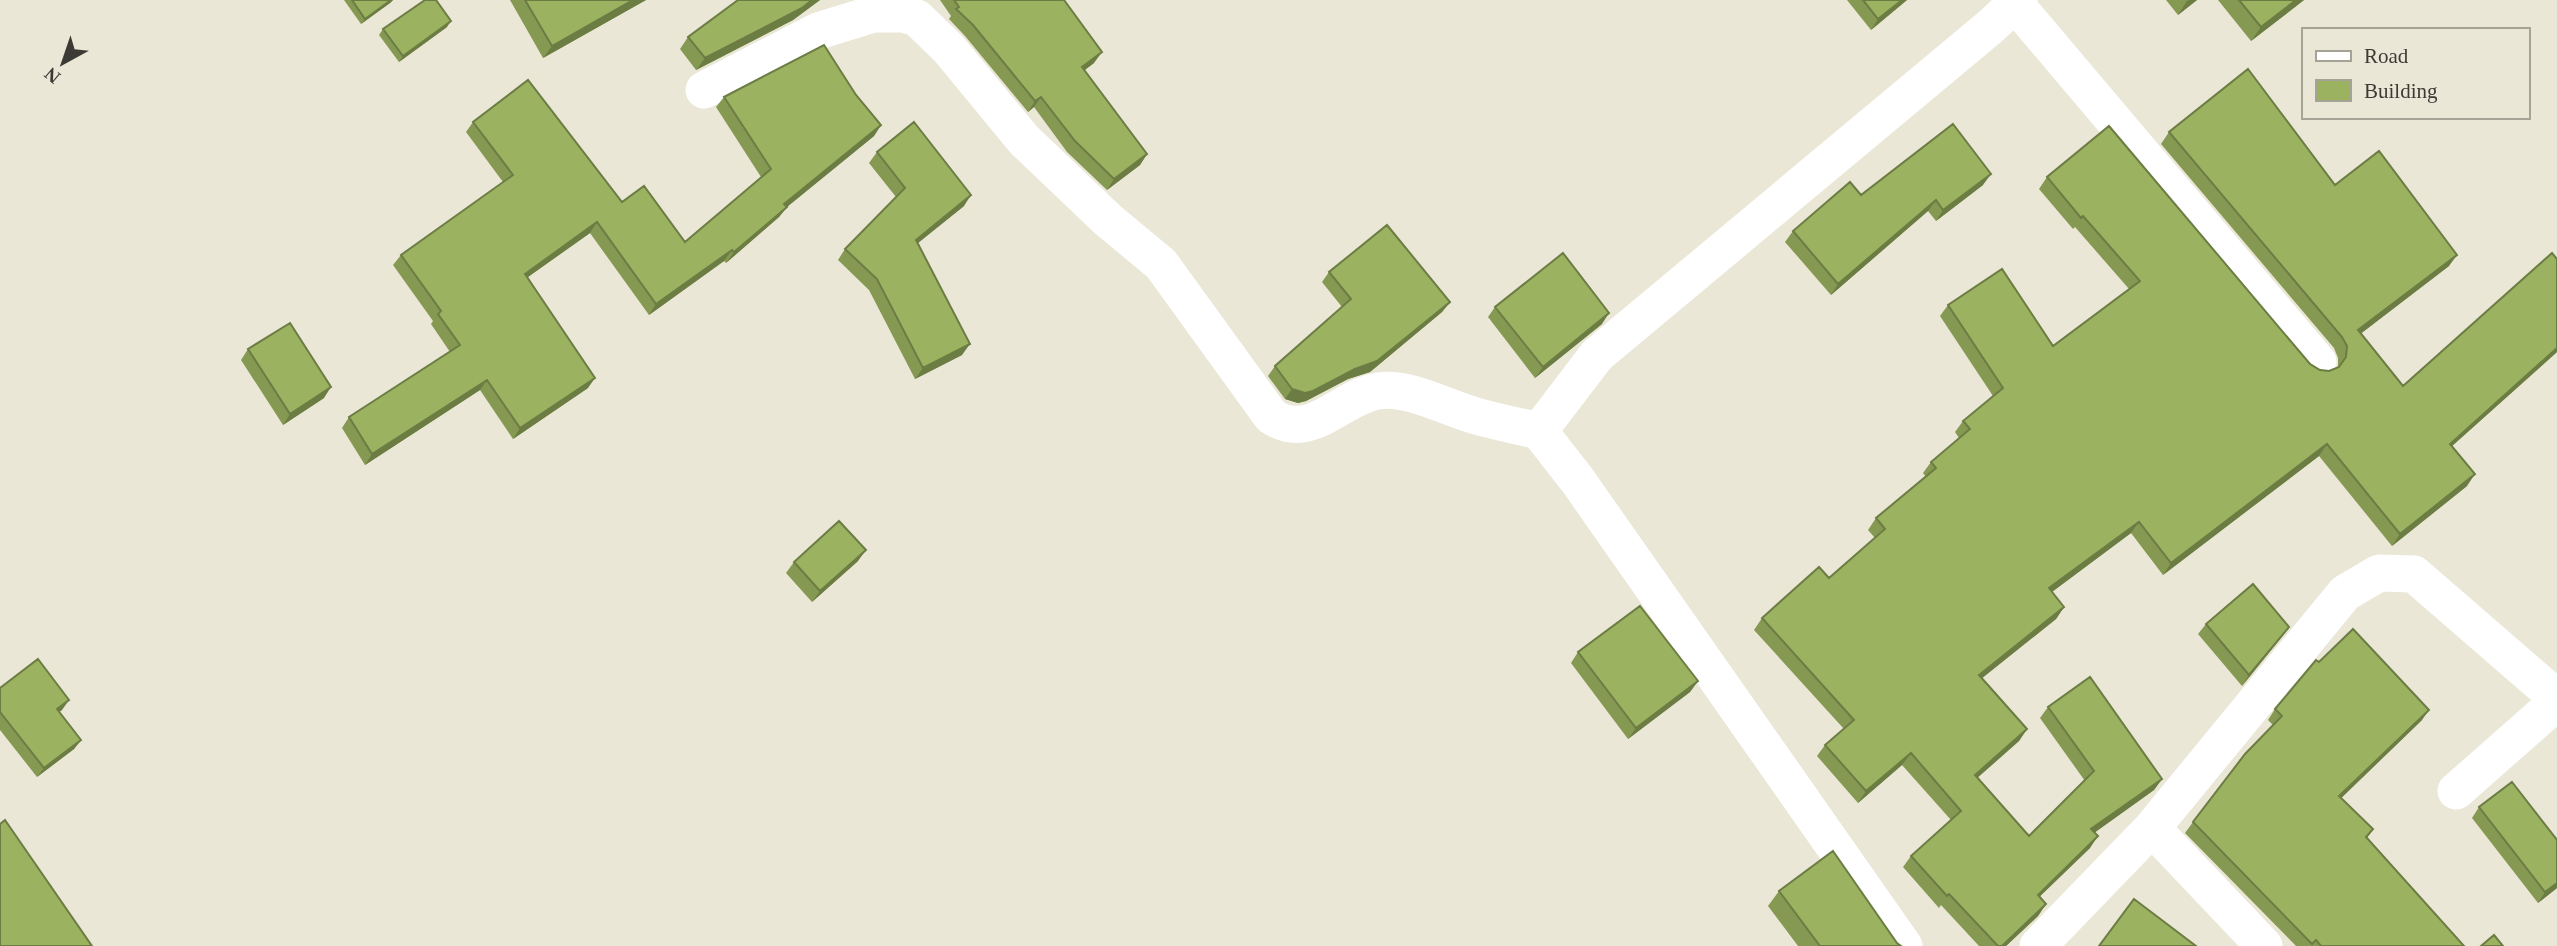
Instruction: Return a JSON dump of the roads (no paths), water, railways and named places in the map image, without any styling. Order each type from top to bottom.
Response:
[{"type":"street","points":[[1539,431],[1597,355],[1990,27],[2015,1],[2318,362]]},
{"type":"street","points":[[704,90],[818,31],[873,14],[903,14],[917,18],[949,49],[1024,140],[1108,220],[1161,264],[1271,416],[1283,424],[1308,424],[1362,395],[1380,390],[1398,390],[1475,416],[1539,431],[1904,946]]},
{"type":"street","points":[[2038,946],[2152,828],[2345,593],[2379,573],[2414,574],[2557,700],[2456,791]]},
{"type":"street","points":[[2152,828],[2263,946]]}]
